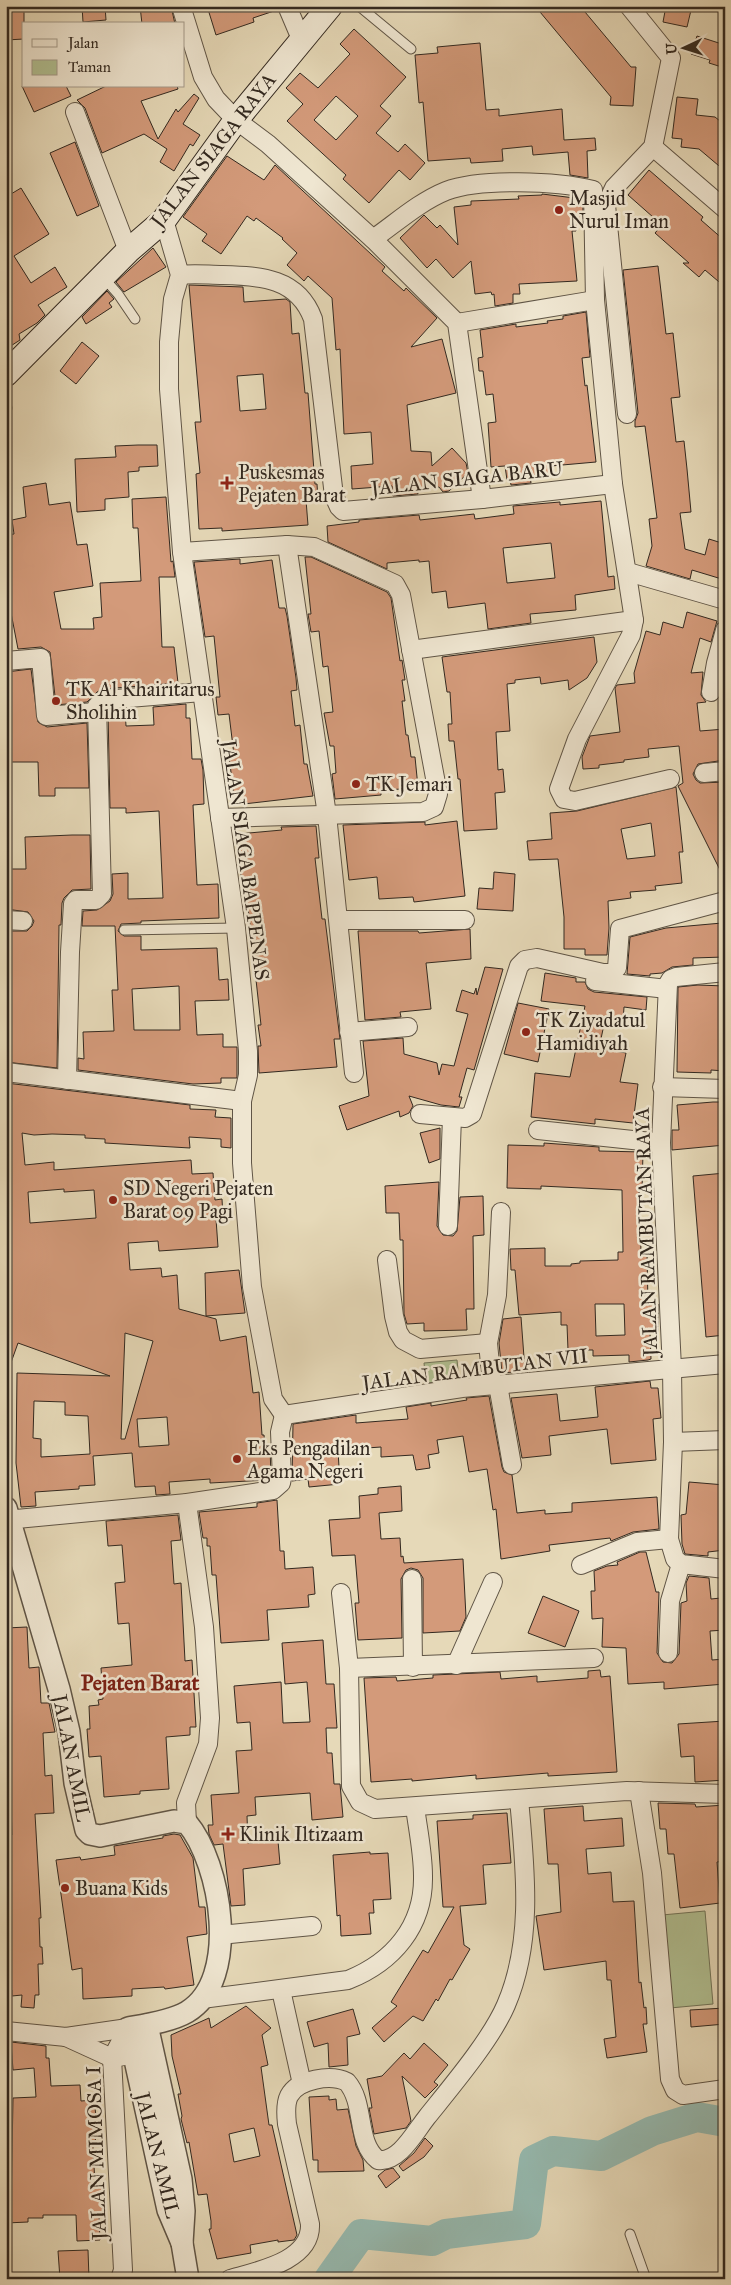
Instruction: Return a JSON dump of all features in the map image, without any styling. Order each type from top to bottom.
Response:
[{"type":"main road","name":"JALAN SIAGA RAYA","points":[[6,374],[128,251],[164,220],[236,120],[330,6]]},
{"type":"street","points":[[181,6],[203,77],[216,99],[236,120],[268,144],[373,239],[457,323],[482,499]]},
{"type":"street","points":[[287,6],[301,39]]},
{"type":"street","points":[[627,414],[606,205],[614,188],[653,147],[671,58],[630,6]]},
{"type":"street","points":[[75,112],[128,251]]},
{"type":"street","points":[[653,147],[725,209]]},
{"type":"street","points":[[373,239],[421,205],[444,192],[464,185],[485,183],[554,184],[578,186],[593,190],[596,300],[613,484],[634,620],[631,635],[577,739],[560,792],[564,799],[575,801],[670,779]]},
{"type":"street","points":[[164,220],[180,275]]},
{"type":"street","name":"JALAN SIAGA BARU","points":[[180,275],[252,275],[267,278],[284,284],[308,306],[313,320],[334,496],[339,508],[343,511],[482,499],[613,484]]},
{"type":"street","name":"JALAN SIAGA BAPPENAS","points":[[180,275],[173,299],[169,342],[169,389],[182,552],[236,928],[248,1051],[248,1075],[242,1101],[242,1163],[252,1287],[273,1398],[284,1415]]},
{"type":"street","points":[[457,323],[596,300]]},
{"type":"street","points":[[182,552],[286,545],[314,547],[395,584],[401,594],[438,794],[436,803],[429,810],[423,812],[220,818]]},
{"type":"street","points":[[286,545],[327,814],[354,1073]]},
{"type":"street","points":[[628,572],[725,600]]},
{"type":"street","points":[[411,650],[634,620]]},
{"type":"street","points":[[711,692],[716,663],[725,630]]},
{"type":"street","points":[[6,661],[41,658],[46,716],[96,712]]},
{"type":"street","points":[[67,1080],[72,904],[76,900],[96,900],[102,894],[96,712],[98,704],[104,700],[202,692]]},
{"type":"street","points":[[704,773],[725,771]]},
{"type":"street","points":[[420,1114],[465,1118],[472,1114],[519,966],[522,962],[530,958],[537,958],[603,973],[612,973],[617,968],[620,929],[725,901]]},
{"type":"street","points":[[339,920],[465,920]]},
{"type":"street","points":[[580,979],[667,989],[671,979],[676,977],[725,972]]},
{"type":"street","name":"JALAN RAMBUTAN RAYA","points":[[667,989],[660,1143],[672,1368],[669,1539]]},
{"type":"street","points":[[350,1032],[408,1027]]},
{"type":"street","points":[[6,1072],[242,1101]]},
{"type":"street","points":[[662,1087],[725,1089]]},
{"type":"street","points":[[448,1226],[452,1117]]},
{"type":"street","points":[[538,1130],[660,1143]]},
{"type":"street","points":[[501,1212],[497,1295],[488,1343],[512,1466]]},
{"type":"street","points":[[387,1260],[394,1316],[398,1332],[403,1340],[420,1349],[488,1343]]},
{"type":"street","name":"JALAN RAMBUTAN VII","points":[[284,1415],[495,1385],[725,1364]]},
{"type":"street","points":[[7,1516],[187,1504],[274,1490],[279,1486],[282,1478],[280,1432],[284,1415]]},
{"type":"street","points":[[672,1442],[725,1440]]},
{"type":"street","points":[[6,2031],[66,2036],[137,2026],[186,2013],[202,1999],[214,1977],[220,1948],[220,1909],[204,1852],[193,1831],[186,1823],[186,1803],[208,1744],[210,1718],[204,1627],[187,1504]]},
{"type":"street","name":"JALAN AMIL","points":[[7,1516],[59,1689],[69,1732],[75,1783],[86,1830],[90,1834],[100,1836],[174,1821],[186,1823]]},
{"type":"street","points":[[582,1565],[637,1542],[669,1539],[675,1559],[681,1564],[725,1569]]},
{"type":"street","points":[[668,1653],[670,1601],[681,1564]]},
{"type":"street","points":[[412,1579],[413,1667]]},
{"type":"street","points":[[456,1665],[493,1582]]},
{"type":"street","points":[[341,1593],[349,1668],[351,1786],[355,1796],[367,1807],[376,1809],[415,1807],[640,1791],[725,1794]]},
{"type":"street","points":[[349,1668],[413,1667],[594,1658]]},
{"type":"street","points":[[640,1791],[652,1873],[670,2079],[674,2090],[683,2095],[725,2089]]},
{"type":"street","points":[[230,2279],[270,2267],[289,2258],[306,2244],[309,2238],[310,2224],[287,2124],[286,2109],[288,2098],[292,2092],[302,2084],[331,2078],[347,2082],[354,2094],[367,2146],[378,2160],[387,2160],[400,2150],[439,2102],[484,2041],[506,2006],[523,1940],[527,1884],[519,1799]]},
{"type":"street","points":[[202,1999],[348,1980],[366,1973],[393,1953],[415,1923],[420,1907],[423,1876],[415,1807]]},
{"type":"street","points":[[220,1935],[312,1926]]},
{"type":"street","points":[[281,1990],[302,2084]]},
{"type":"street","name":"JALAN AMIL","points":[[137,2026],[143,2051],[168,2210],[182,2243],[188,2279]]},
{"type":"street","name":"JALAN MIMOSA I","points":[[120,2279],[123,2270],[112,2058],[137,2026]]},
{"type":"street","points":[[66,2036],[112,2058],[143,2051]]},
{"type":"lane","points":[[359,6],[411,49]]},
{"type":"lane","points":[[103,277],[118,294],[135,319]]},
{"type":"lane","points":[[124,930],[236,928]]},
{"type":"lane","points":[[630,2234],[646,2279]]},
{"type":"green space","points":[[457,1360],[459,1380],[426,1383],[424,1363]]},
{"type":"green space","points":[[705,1911],[713,2004],[670,2008],[662,1915]]},
{"type":"building","points":[[24,6],[22,39],[6,40],[6,7]]},
{"type":"building","points":[[82,6],[105,6],[106,20],[83,22]]},
{"type":"building","points":[[140,6],[171,6],[175,22],[142,22]]},
{"type":"building","points":[[207,6],[277,6],[277,10],[253,18],[254,22],[216,35]]},
{"type":"building","points":[[535,6],[580,6],[631,67],[636,67],[633,106],[610,105],[611,97]]},
{"type":"building","points":[[666,6],[692,6],[687,27],[663,22]]},
{"type":"building","points":[[354,29],[406,77],[380,106],[391,116],[376,133],[398,152],[405,144],[425,163],[410,180],[399,170],[369,203],[343,179],[346,175],[287,121],[303,104],[286,88],[300,73],[318,88],[350,54],[340,44]],"holes":[[[336,96],[358,116],[336,140],[314,120]]]},
{"type":"building","points":[[697,36],[725,45],[725,68],[709,63],[710,60],[691,54]]},
{"type":"building","points":[[480,43],[486,110],[499,109],[499,116],[562,109],[564,140],[595,138],[596,150],[587,151],[588,178],[570,175],[568,152],[533,155],[532,146],[502,149],[503,161],[471,163],[470,158],[428,161],[423,102],[419,103],[415,55],[438,53],[437,47]]},
{"type":"building","points":[[23,88],[67,88],[71,96],[34,112]]},
{"type":"building","points":[[102,88],[178,88],[141,101],[158,139],[176,109],[178,112],[194,94],[199,98],[183,124],[200,135],[193,146],[190,144],[174,171],[160,162],[167,149],[144,134],[102,153],[85,108],[77,100]]},
{"type":"building","points":[[677,97],[698,99],[696,115],[715,117],[725,125],[725,171],[699,149],[681,147],[682,139],[672,138]]},
{"type":"building","points":[[75,142],[99,206],[77,216],[50,153]]},
{"type":"building","points":[[227,156],[264,180],[275,165],[385,267],[382,271],[404,291],[406,288],[437,318],[411,347],[442,339],[456,393],[407,405],[411,451],[431,452],[432,466],[452,448],[466,463],[468,473],[449,491],[443,492],[439,487],[417,489],[418,494],[393,496],[392,486],[352,489],[351,466],[373,464],[371,432],[344,434],[340,349],[336,350],[332,298],[308,276],[304,281],[287,265],[297,253],[283,238],[256,218],[254,221],[247,216],[221,254],[202,241],[207,234],[183,217]]},
{"type":"building","points":[[649,170],[703,217],[701,220],[725,241],[725,287],[705,270],[699,277],[683,263],[689,263],[655,233],[662,225],[628,195]]},
{"type":"building","points":[[21,188],[49,234],[14,256],[31,283],[55,267],[67,287],[38,305],[45,315],[37,323],[19,334],[20,340],[6,349],[6,197]]},
{"type":"building","points":[[542,194],[583,199],[583,226],[576,226],[576,231],[572,231],[577,281],[519,284],[520,294],[513,294],[513,303],[495,306],[494,294],[492,295],[491,292],[475,294],[471,261],[453,278],[436,259],[427,268],[400,238],[424,215],[437,228],[440,225],[458,245],[454,207],[471,205],[471,201],[519,199],[518,196]]},
{"type":"building","points":[[153,248],[166,267],[124,292],[116,282]]},
{"type":"building","points":[[658,266],[666,334],[673,333],[680,397],[671,398],[676,442],[684,441],[687,469],[691,512],[680,513],[685,549],[705,555],[709,539],[725,544],[725,580],[692,570],[690,579],[646,566],[652,546],[649,519],[657,518],[645,426],[635,427],[638,413],[623,270]]},
{"type":"building","points":[[189,285],[243,287],[244,302],[286,299],[290,302],[292,334],[299,333],[305,393],[308,393],[315,484],[317,484],[318,499],[306,500],[308,525],[222,531],[222,528],[199,529],[196,474],[200,473],[195,422],[201,422]],"holes":[[[263,374],[266,409],[240,411],[237,376]]]},
{"type":"building","points":[[107,291],[114,299],[109,303],[112,307],[86,324],[82,317]]},
{"type":"building","points":[[586,312],[590,357],[582,358],[596,462],[551,466],[552,474],[530,476],[531,483],[511,485],[510,479],[507,480],[505,466],[491,467],[488,423],[496,422],[493,394],[486,395],[483,371],[479,371],[478,358],[483,357],[480,330],[516,324],[516,327],[548,323],[547,321],[563,319],[563,316]]},
{"type":"building","points":[[82,342],[99,356],[76,384],[60,371]]},
{"type":"building","points":[[157,445],[158,466],[139,467],[139,471],[128,472],[129,497],[105,499],[105,510],[77,512],[75,459],[116,457],[115,446]]},
{"type":"building","points":[[46,483],[49,505],[70,502],[77,545],[87,544],[93,586],[54,592],[61,629],[94,629],[93,618],[102,617],[100,583],[141,581],[138,528],[133,528],[132,499],[166,497],[171,562],[173,561],[175,577],[159,577],[162,647],[174,647],[178,683],[103,689],[87,702],[56,705],[50,652],[41,647],[18,649],[7,592],[9,592],[6,577],[6,535],[14,534],[12,520],[26,517],[23,487]]},
{"type":"building","points":[[601,501],[608,577],[614,576],[615,589],[575,595],[576,610],[530,614],[531,623],[488,629],[485,603],[448,608],[446,591],[432,593],[429,561],[387,563],[387,569],[328,542],[327,526],[359,522],[359,520],[419,515],[420,520],[474,514],[475,519],[514,514],[513,506],[560,502],[560,505]],"holes":[[[551,543],[555,578],[507,583],[503,548]]]},
{"type":"building","points":[[305,557],[311,557],[387,592],[391,598],[400,661],[402,660],[405,680],[402,680],[405,701],[402,701],[406,735],[408,735],[411,757],[415,757],[418,787],[381,791],[381,795],[335,799],[332,774],[336,773],[334,746],[330,746],[324,713],[333,712],[328,666],[323,667],[319,631],[311,632],[308,614],[311,614]]},
{"type":"building","points":[[240,559],[240,564],[272,560],[279,608],[285,608],[287,616],[296,678],[297,690],[291,691],[295,726],[300,725],[304,764],[307,764],[313,796],[235,805],[229,756],[234,755],[229,714],[218,715],[216,697],[220,697],[214,636],[205,637],[194,562]]},
{"type":"building","points":[[687,612],[717,621],[711,642],[700,638],[691,673],[703,672],[701,695],[706,702],[697,703],[700,731],[725,729],[725,760],[698,764],[693,774],[700,783],[725,782],[725,880],[678,786],[683,783],[679,746],[648,749],[649,757],[599,765],[599,768],[583,769],[582,757],[590,736],[620,732],[615,688],[617,685],[635,683],[634,673],[646,631],[660,635],[663,622],[683,628]]},
{"type":"building","points":[[594,637],[597,662],[587,678],[569,690],[568,680],[541,684],[540,677],[515,680],[515,683],[507,684],[510,731],[496,732],[498,770],[503,769],[505,792],[495,793],[497,829],[464,831],[460,779],[458,779],[454,741],[449,741],[448,724],[452,724],[450,692],[447,692],[442,657]]},
{"type":"building","points":[[31,669],[38,722],[47,727],[87,723],[89,788],[55,788],[55,796],[39,796],[38,762],[6,762],[6,672]]},
{"type":"building","points":[[186,704],[186,718],[190,718],[192,759],[201,759],[203,770],[204,804],[193,805],[197,885],[218,884],[219,918],[141,921],[141,923],[121,924],[118,931],[124,936],[141,936],[141,950],[217,948],[219,980],[228,979],[229,1000],[195,1001],[197,1035],[223,1034],[223,1047],[237,1047],[237,1078],[221,1078],[221,1083],[193,1084],[78,1070],[78,1058],[84,1059],[83,1032],[114,1031],[112,990],[118,990],[115,926],[82,926],[83,911],[97,910],[110,901],[113,894],[112,874],[128,873],[128,899],[163,898],[159,811],[126,813],[126,808],[110,808],[108,711],[125,709],[126,726],[154,725],[153,707]],"holes":[[[179,986],[180,1030],[134,1030],[132,989]]]},
{"type":"building","points":[[676,787],[683,852],[679,852],[682,883],[655,886],[656,890],[630,892],[631,898],[608,901],[607,955],[585,955],[585,949],[564,949],[564,917],[558,859],[529,860],[527,841],[552,839],[550,813],[577,811]],"holes":[[[651,823],[655,856],[627,859],[621,829]]]},
{"type":"building","points":[[457,821],[465,896],[414,902],[413,897],[379,899],[377,877],[349,880],[343,825],[425,822],[425,825]]},
{"type":"building","points":[[316,826],[319,858],[315,858],[322,919],[325,919],[340,1039],[334,1039],[337,1067],[259,1073],[258,1046],[261,1046],[258,1025],[261,1025],[246,889],[242,890],[238,834],[282,830],[281,827]]},
{"type":"building","points":[[90,835],[91,889],[72,890],[62,903],[61,925],[59,925],[57,1068],[6,1062],[6,931],[27,931],[34,921],[28,912],[6,909],[6,869],[26,869],[25,837]]},
{"type":"building","points":[[494,872],[515,874],[513,911],[477,909],[479,888],[493,889]]},
{"type":"building","points":[[722,923],[724,957],[693,958],[693,965],[672,967],[662,973],[650,974],[650,976],[627,974],[630,937],[666,928]]},
{"type":"building","points":[[470,929],[471,959],[426,963],[431,1009],[400,1012],[401,1017],[365,1020],[358,931],[418,931],[419,933]]},
{"type":"building","points":[[485,967],[503,969],[474,1070],[467,1068],[459,1097],[462,1097],[459,1107],[441,1105],[409,1096],[413,1106],[409,1113],[400,1117],[399,1111],[347,1130],[339,1106],[369,1096],[363,1041],[403,1038],[404,1054],[437,1063],[439,1075],[442,1064],[454,1066],[468,1014],[456,1011],[462,990],[474,994],[476,988],[477,995]]},
{"type":"building","points":[[545,973],[576,978],[576,982],[585,982],[588,989],[594,992],[647,997],[646,1010],[624,1007],[623,1022],[605,1020],[599,1048],[626,1053],[620,1082],[638,1084],[633,1123],[595,1119],[595,1124],[531,1117],[535,1073],[570,1077],[585,1006],[541,1001]]},
{"type":"building","points":[[698,985],[725,986],[725,1071],[711,1070],[711,1073],[677,1072],[678,987]]},
{"type":"building","name":"TK Ziyadatul Hamidiyah","points":[[518,1003],[549,1009],[538,1062],[504,1054]]},
{"type":"building","points":[[6,1083],[190,1105],[190,1109],[216,1110],[215,1117],[231,1118],[231,1148],[221,1147],[221,1139],[189,1137],[190,1148],[105,1143],[105,1139],[85,1138],[85,1135],[34,1135],[22,1133],[25,1165],[54,1162],[54,1170],[191,1160],[192,1174],[213,1173],[215,1200],[222,1199],[223,1218],[216,1219],[218,1247],[159,1251],[158,1241],[128,1243],[130,1270],[161,1268],[162,1277],[177,1275],[179,1309],[216,1319],[220,1341],[246,1336],[253,1393],[259,1392],[262,1435],[264,1435],[265,1447],[270,1447],[271,1477],[268,1480],[210,1483],[210,1479],[169,1482],[170,1494],[156,1495],[155,1486],[135,1487],[132,1453],[93,1456],[95,1485],[79,1486],[79,1489],[35,1492],[36,1506],[21,1507],[16,1463],[17,1373],[110,1376],[18,1343],[8,1371],[6,1370]],"holes":[[[64,1189],[64,1192],[94,1190],[96,1218],[30,1223],[28,1192]],[[125,1333],[153,1341],[125,1439],[121,1439]],[[34,1401],[65,1402],[65,1415],[88,1416],[90,1454],[41,1457],[41,1439],[33,1438]],[[167,1417],[169,1445],[139,1447],[137,1419]]]},
{"type":"building","points":[[725,1102],[725,1145],[672,1150],[672,1130],[679,1130],[677,1105]]},
{"type":"building","points":[[440,1128],[440,1159],[429,1163],[420,1133]]},
{"type":"building","points":[[544,1143],[599,1147],[599,1151],[643,1152],[642,1190],[639,1190],[641,1252],[647,1252],[648,1305],[658,1304],[658,1333],[650,1333],[651,1359],[629,1362],[629,1355],[593,1356],[593,1350],[568,1350],[567,1325],[561,1325],[561,1312],[519,1315],[515,1270],[511,1270],[510,1249],[545,1248],[545,1266],[571,1266],[571,1264],[580,1263],[580,1261],[618,1260],[618,1252],[623,1252],[622,1190],[541,1186],[541,1189],[507,1188],[508,1145],[544,1146]],"holes":[[[595,1304],[624,1304],[625,1335],[596,1336]]]},
{"type":"building","points":[[725,1173],[725,1335],[706,1337],[693,1176]]},
{"type":"building","points":[[439,1182],[437,1226],[443,1235],[453,1236],[457,1231],[460,1197],[483,1196],[484,1235],[473,1236],[474,1309],[466,1309],[467,1330],[424,1331],[424,1323],[407,1324],[404,1314],[403,1240],[400,1240],[399,1213],[386,1213],[385,1186]]},
{"type":"building","points":[[239,1270],[245,1313],[206,1316],[205,1273]]},
{"type":"building","points":[[521,1317],[525,1371],[502,1373],[499,1343],[503,1319]]},
{"type":"building","points":[[650,1381],[651,1388],[658,1388],[661,1418],[653,1419],[656,1460],[611,1464],[607,1429],[549,1436],[551,1455],[522,1458],[511,1398],[557,1394],[560,1421],[598,1417],[595,1387]]},
{"type":"building","points":[[489,1396],[502,1467],[504,1472],[512,1475],[517,1513],[545,1510],[545,1514],[572,1512],[572,1503],[657,1497],[659,1529],[633,1532],[611,1541],[610,1538],[549,1545],[550,1551],[501,1559],[496,1509],[493,1510],[487,1469],[469,1472],[463,1436],[437,1440],[439,1453],[428,1455],[430,1468],[416,1470],[413,1455],[381,1457],[381,1447],[338,1450],[340,1484],[309,1487],[308,1479],[292,1481],[293,1424],[356,1415],[356,1423],[408,1419],[406,1407],[431,1403],[431,1406],[467,1400],[466,1398]]},
{"type":"building","points":[[689,1482],[725,1485],[722,1517],[725,1516],[725,1550],[708,1552],[708,1556],[685,1554],[682,1544],[681,1515],[686,1514]]},
{"type":"building","points":[[401,1486],[402,1511],[379,1513],[381,1539],[400,1538],[401,1557],[403,1556],[404,1563],[463,1559],[466,1617],[460,1631],[423,1633],[423,1578],[418,1570],[411,1568],[406,1570],[401,1579],[402,1638],[358,1640],[355,1603],[359,1603],[355,1555],[332,1556],[329,1520],[360,1518],[359,1496],[378,1494],[378,1488]]},
{"type":"building","points":[[277,1500],[280,1551],[284,1551],[285,1569],[313,1567],[315,1594],[308,1595],[309,1607],[267,1610],[269,1640],[221,1643],[216,1575],[212,1575],[210,1546],[207,1546],[207,1538],[203,1538],[199,1512],[257,1507],[257,1503]]},
{"type":"building","points":[[178,1515],[181,1540],[171,1541],[174,1584],[181,1583],[185,1661],[192,1660],[196,1727],[190,1727],[190,1735],[166,1737],[169,1789],[140,1791],[140,1794],[104,1797],[101,1756],[89,1757],[87,1729],[90,1729],[89,1706],[99,1705],[98,1700],[103,1699],[101,1668],[132,1665],[129,1623],[118,1624],[115,1583],[125,1582],[122,1545],[108,1546],[106,1521]]},
{"type":"building","points":[[640,1552],[646,1552],[656,1592],[659,1592],[657,1653],[663,1662],[672,1663],[679,1654],[681,1603],[687,1601],[686,1583],[689,1576],[709,1578],[711,1599],[721,1598],[722,1603],[725,1603],[725,1630],[710,1631],[712,1660],[725,1659],[725,1684],[664,1689],[664,1682],[628,1684],[626,1648],[602,1647],[603,1618],[592,1619],[591,1591],[595,1591],[594,1571],[607,1566],[618,1565],[617,1562]]},
{"type":"building","points":[[543,1596],[579,1611],[565,1647],[528,1633]]},
{"type":"building","points":[[27,1627],[29,1668],[39,1667],[41,1703],[49,1703],[55,1732],[43,1733],[45,1776],[52,1775],[54,1813],[35,1814],[41,1918],[39,1918],[40,1947],[42,1947],[43,1964],[38,1964],[39,1995],[35,1995],[34,2008],[21,2007],[22,1995],[12,1996],[12,1990],[6,1990],[6,1973],[10,1973],[8,1942],[6,1942],[6,1835],[12,1835],[11,1805],[6,1805],[6,1778],[10,1778],[8,1731],[6,1731],[6,1628]]},
{"type":"building","points":[[323,1640],[326,1684],[334,1684],[337,1728],[326,1728],[327,1753],[332,1753],[334,1784],[340,1784],[343,1817],[312,1820],[310,1793],[255,1797],[256,1815],[247,1816],[248,1843],[278,1841],[280,1864],[243,1869],[245,1905],[231,1906],[223,1844],[214,1845],[209,1834],[208,1825],[213,1825],[211,1795],[239,1793],[236,1751],[252,1750],[250,1722],[237,1723],[234,1686],[281,1682],[283,1723],[310,1722],[307,1682],[285,1684],[282,1643]]},
{"type":"building","points":[[600,1670],[601,1677],[610,1676],[617,1772],[548,1776],[548,1773],[476,1779],[476,1775],[412,1781],[412,1779],[371,1782],[364,1678],[396,1677],[397,1681],[433,1678],[433,1675],[500,1672],[501,1679],[537,1676],[537,1682],[588,1678],[588,1671]]},
{"type":"building","points":[[725,1721],[725,1780],[695,1782],[694,1756],[681,1757],[678,1724]]},
{"type":"building","points":[[658,1803],[695,1804],[696,1807],[725,1805],[725,1861],[717,1862],[720,1903],[680,1908],[674,1854],[668,1854],[666,1829],[660,1829]]},
{"type":"building","points":[[583,1806],[584,1821],[622,1818],[624,1846],[586,1849],[588,1874],[611,1872],[613,1902],[634,1901],[639,1983],[641,1982],[644,2008],[646,2007],[647,2024],[643,2024],[647,2052],[607,2058],[604,2039],[616,2037],[611,1980],[607,1980],[606,1961],[544,1970],[536,1916],[561,1912],[558,1864],[548,1864],[544,1809]]},
{"type":"building","points":[[507,1813],[511,1863],[483,1865],[486,1904],[460,1906],[464,1945],[470,1949],[452,1980],[450,1979],[438,2001],[436,1999],[423,2021],[413,2016],[384,2042],[372,2028],[397,2006],[391,2002],[423,1950],[428,1953],[454,1907],[443,1907],[437,1821],[473,1819],[473,1815]]},
{"type":"building","points":[[180,1835],[193,1858],[199,1907],[205,1907],[207,1934],[187,1937],[194,1985],[165,1989],[164,1987],[132,1989],[132,1996],[83,1999],[82,1968],[72,1970],[56,1860],[80,1857],[81,1860],[115,1855],[114,1846],[163,1838],[163,1836]]},
{"type":"building","points":[[370,1852],[370,1854],[388,1853],[391,1899],[373,1900],[374,1913],[369,1913],[371,1934],[341,1936],[340,1915],[337,1916],[333,1855]]},
{"type":"building","points":[[246,2006],[271,2028],[262,2035],[268,2065],[261,2067],[269,2125],[272,2125],[297,2235],[294,2240],[278,2242],[278,2240],[250,2245],[251,2253],[217,2259],[209,2229],[211,2229],[211,2221],[207,2194],[198,2195],[189,2142],[187,2143],[181,2119],[178,2094],[181,2094],[172,2056],[171,2035],[209,2018],[211,2028]],"holes":[[[254,2128],[260,2156],[234,2162],[229,2134]]]},
{"type":"building","points":[[725,2008],[725,2024],[691,2027],[690,2010]]},
{"type":"building","points":[[353,2009],[360,2034],[347,2037],[348,2065],[329,2067],[328,2043],[314,2047],[307,2022]]},
{"type":"building","points":[[11,2042],[46,2046],[51,2086],[80,2085],[81,2101],[94,2100],[97,2124],[94,2125],[96,2146],[93,2146],[95,2185],[103,2185],[104,2215],[99,2215],[100,2240],[77,2241],[76,2215],[43,2215],[43,2218],[28,2218],[28,2222],[6,2223],[6,2208],[11,2208],[13,2098],[36,2097],[34,2068],[13,2070]]},
{"type":"building","points":[[424,2043],[448,2065],[434,2082],[438,2085],[425,2098],[402,2076],[411,2121],[406,2128],[374,2134],[369,2108],[372,2108],[367,2079],[382,2076],[404,2053],[410,2059]]},
{"type":"building","points":[[329,2096],[329,2100],[336,2099],[337,2110],[348,2109],[356,2146],[363,2160],[364,2171],[318,2172],[318,2160],[313,2160],[309,2097]]},
{"type":"building","points":[[425,2138],[433,2146],[424,2157],[403,2171],[399,2166],[414,2153]]},
{"type":"building","points":[[393,2168],[400,2177],[386,2188],[378,2176],[385,2170]]},
{"type":"building","points":[[88,2250],[89,2279],[60,2279],[58,2251]]},
{"type":"waterway","points":[[329,2279],[361,2234],[432,2241],[446,2234],[526,2224],[534,2160],[553,2151],[601,2156],[652,2131],[697,2117],[725,2122]]},
{"type":"place","name":"Masjid Nurul Iman","points":[[559,210]]},
{"type":"place","name":"Puskesmas Pejaten Barat","points":[[227,483]]},
{"type":"place","name":"TK Al Khairitarus Sholihin","points":[[56,701]]},
{"type":"place","name":"TK Jemari","points":[[356,784]]},
{"type":"place","name":"TK Ziyadatul Hamidiyah","points":[[526,1032]]},
{"type":"place","name":"SD Negeri Pejaten Barat 09 Pagi","points":[[113,1200]]},
{"type":"place","name":"Eks Pengadilan Agama Negeri","points":[[237,1459]]},
{"type":"place","name":"Klinik Iltizaam","points":[[228,1834]]},
{"type":"place","name":"Buana Kids","points":[[65,1888]]},
{"type":"district","name":"Pejaten Barat","points":[[140,1682]]}]
